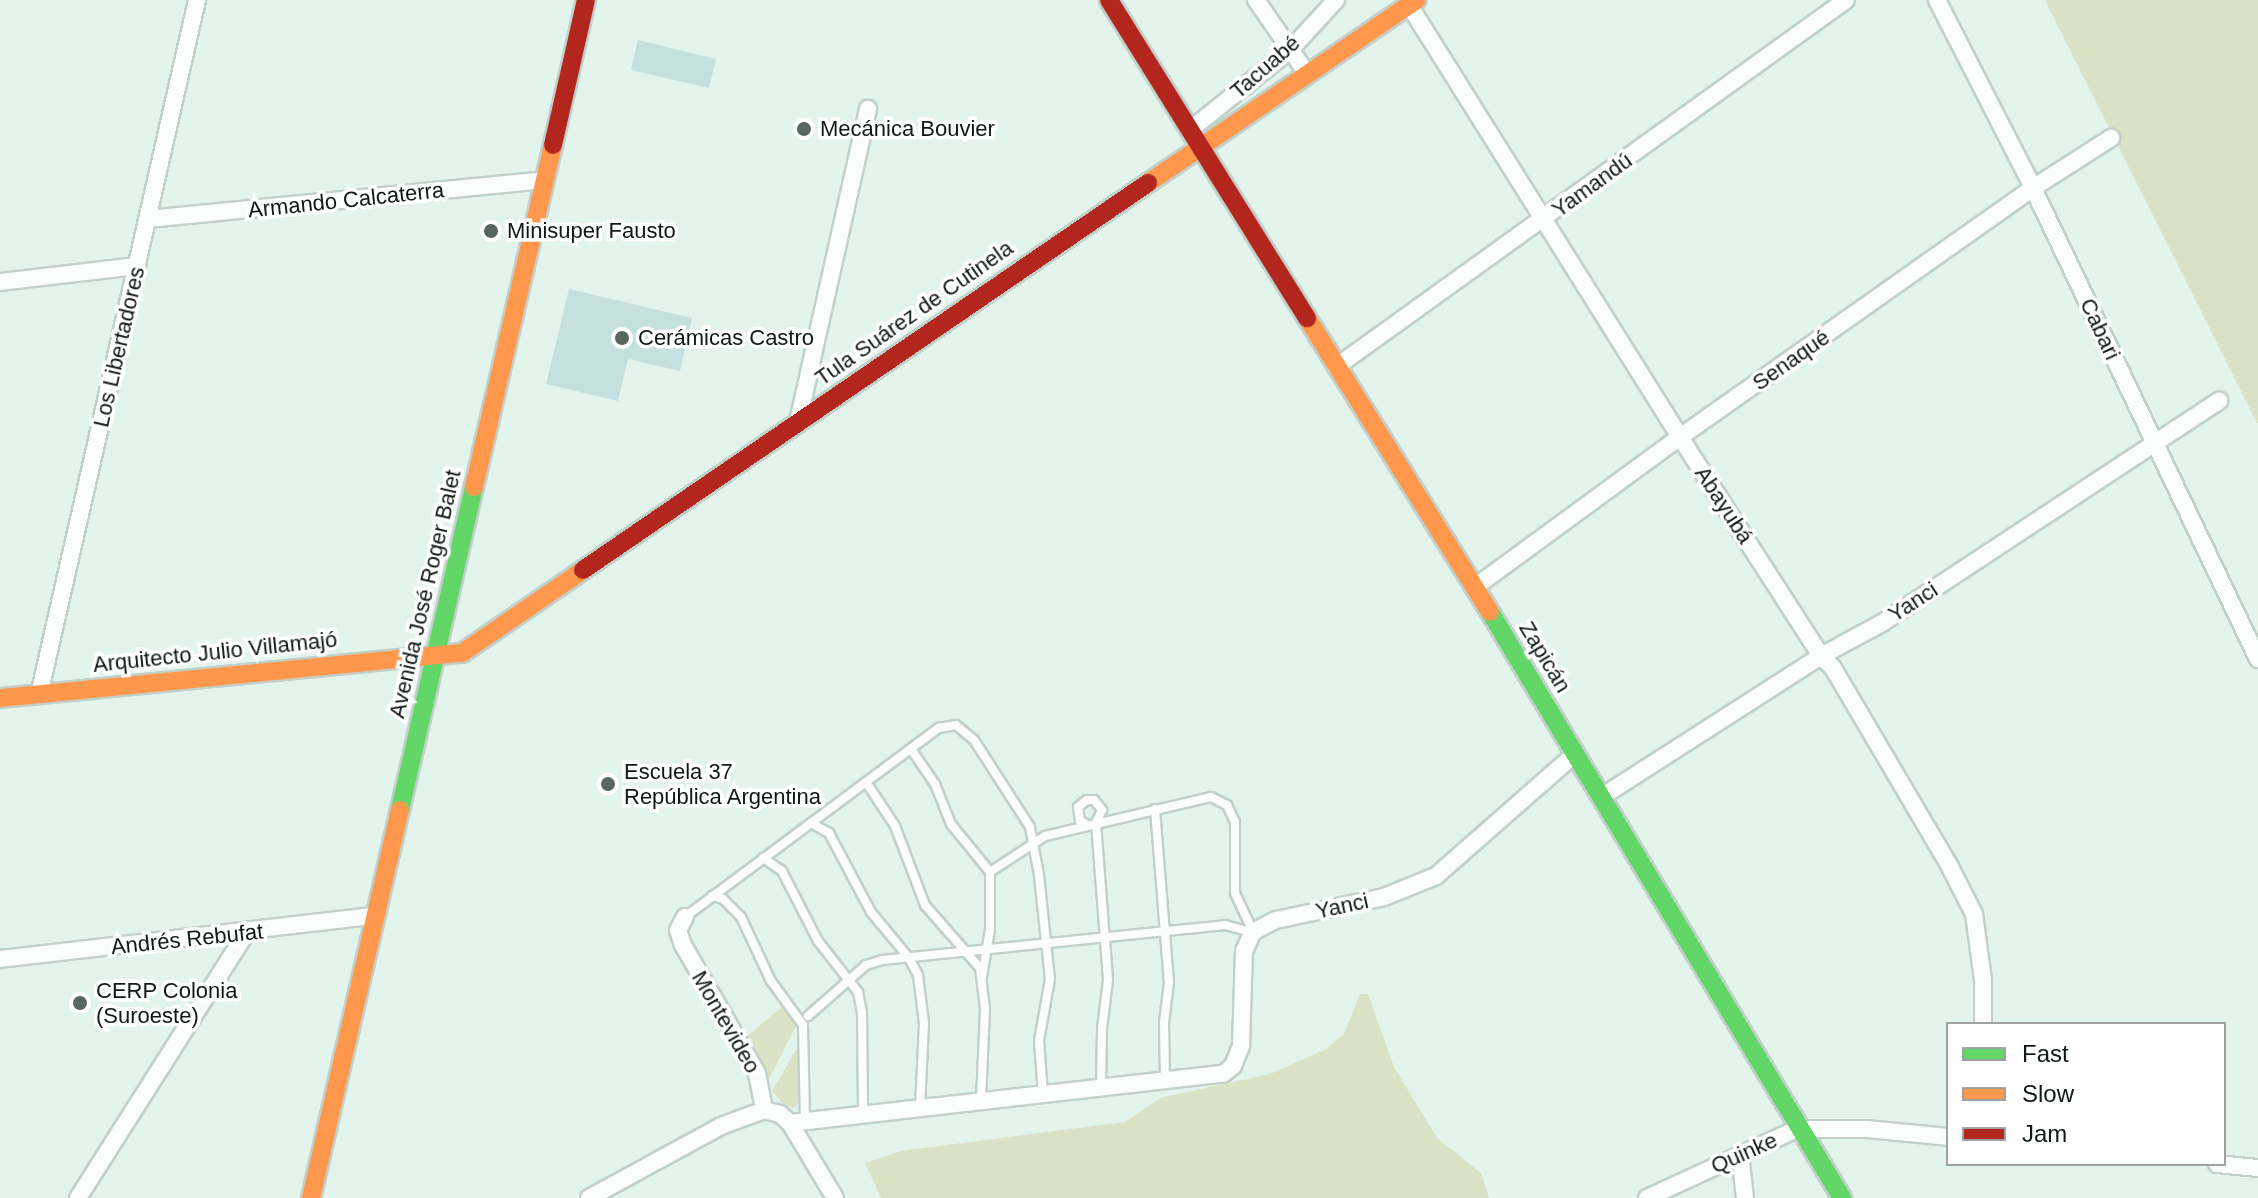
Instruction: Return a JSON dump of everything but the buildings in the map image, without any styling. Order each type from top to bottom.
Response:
[{"type":"street","name":"Los Libertadores","points":[[39,695],[197,0]]},
{"type":"street","name":"Avenida José Roger Balet","points":[[311,1198],[586,0]]},
{"type":"street","name":"Zapicán","points":[[1109,0],[1603,796],[1797,1129],[1842,1198]]},
{"type":"street","points":[[1256,0],[1308,75]]},
{"type":"street","name":"Tacuabé","points":[[1194,138],[1290,50],[1336,0]]},
{"type":"street","name":"Yamandú","points":[[1336,367],[1846,0]]},
{"type":"street","name":"Cabari","points":[[1937,0],[2033,188],[2258,659]]},
{"type":"street","name":"Tula Suárez de Cutinela","points":[[436,654],[462,653],[798,422],[1194,138],[1308,75],[1413,2]]},
{"type":"street","name":"Abayubá","points":[[1413,2],[1680,437],[1821,656],[1833,668],[1969,903],[1980,946],[1983,1022]]},
{"type":"street","points":[[798,422],[868,109]]},
{"type":"street","name":"Senaqué","points":[[1475,587],[1680,437],[2033,188],[2111,138]]},
{"type":"street","name":"Armando Calcaterra","points":[[148,219],[544,180]]},
{"type":"street","points":[[0,282],[137,266]]},
{"type":"street","name":"Yanci","points":[[1603,796],[1821,656],[1882,623],[2219,401]]},
{"type":"street","name":"Arquitecto Julio Villamajó","points":[[0,698],[436,654]]},
{"type":"street","name":"Yanci","points":[[1253,932],[1276,920],[1397,893],[1436,876],[1576,753]]},
{"type":"street","name":"Andrés Rebufat","points":[[0,959],[374,916]]},
{"type":"street","name":"Montevideo","points":[[685,917],[678,930],[683,945],[757,1073],[764,1110]]},
{"type":"street","points":[[78,1198],[247,932]]},
{"type":"street","points":[[589,1198],[721,1126],[764,1110],[798,1120],[1213,1077],[1233,1066],[1241,1046],[1244,951],[1253,932]]},
{"type":"street","points":[[798,1120],[835,1198]]},
{"type":"street","points":[[1797,1129],[1867,1129],[1946,1137]]},
{"type":"street","name":"Quinke","points":[[1647,1198],[1797,1129]]},
{"type":"street","points":[[1740,1154],[1745,1198]]},
{"type":"street","points":[[2226,1165],[2258,1168]]},
{"type":"lane","points":[[685,917],[945,725],[962,728],[974,740],[1030,827],[1047,941],[1049,989],[1039,1041],[1043,1094]]},
{"type":"lane","points":[[911,749],[935,784],[951,824],[990,872],[990,929],[982,977],[985,1009],[981,1101]]},
{"type":"lane","points":[[866,782],[895,826],[925,905],[947,933],[968,952],[982,977]]},
{"type":"lane","points":[[990,872],[1032,842],[1092,824],[1211,797],[1227,805],[1235,822],[1235,893],[1253,932]]},
{"type":"lane","points":[[1155,809],[1169,982],[1164,1023],[1165,1082]]},
{"type":"lane","points":[[811,823],[829,833],[871,912],[909,958],[918,975],[923,1003],[920,1107]]},
{"type":"lane","points":[[1092,824],[1108,991],[1102,1029],[1101,1089]]},
{"type":"lane","points":[[763,858],[782,871],[818,941],[858,992],[862,1012],[863,1113]]},
{"type":"lane","points":[[712,896],[723,899],[741,917],[771,981],[803,1025],[798,1120]]},
{"type":"lane","points":[[808,1016],[848,979],[874,961],[1225,925],[1253,932]]},
{"type":"green space","points":[[2045,0],[2258,0],[2258,423],[2257,423]]},
{"type":"green space","points":[[1360,994],[1368,994],[1394,1067],[1437,1138],[1481,1173],[1489,1198],[881,1198],[865,1163],[901,1151],[1125,1122],[1160,1098],[1270,1074],[1326,1049],[1344,1034]]},
{"type":"green space","points":[[784,1005],[796,1026],[767,1083],[744,1039]]},
{"type":"green space","points":[[800,1043],[800,1103],[793,1108],[784,1105],[772,1091]]},
{"type":"traffic: fast","points":[[400,810],[474,487]]},
{"type":"traffic: fast","points":[[1490,612],[1842,1198]]},
{"type":"traffic: slow","points":[[1148,183],[1416,0]]},
{"type":"traffic: slow","points":[[474,487],[553,145]]},
{"type":"traffic: slow","points":[[1307,318],[1490,612]]},
{"type":"traffic: slow","points":[[0,698],[462,653],[583,570]]},
{"type":"traffic: slow","points":[[311,1198],[400,810]]},
{"type":"traffic: jam","points":[[553,145],[586,0]]},
{"type":"traffic: jam","points":[[1109,0],[1307,318]]},
{"type":"traffic: jam","points":[[583,570],[1148,183]]},
{"type":"place","name":"Mecánica Bouvier","points":[[804,129]]},
{"type":"place","name":"Minisuper Fausto","points":[[491,231]]},
{"type":"place","name":"Cerámicas Castro","points":[[622,338]]},
{"type":"place","name":"Escuela 37 República Argentina","points":[[608,784]]},
{"type":"place","name":"CERP Colonia (Suroeste)","points":[[80,1003]]}]
